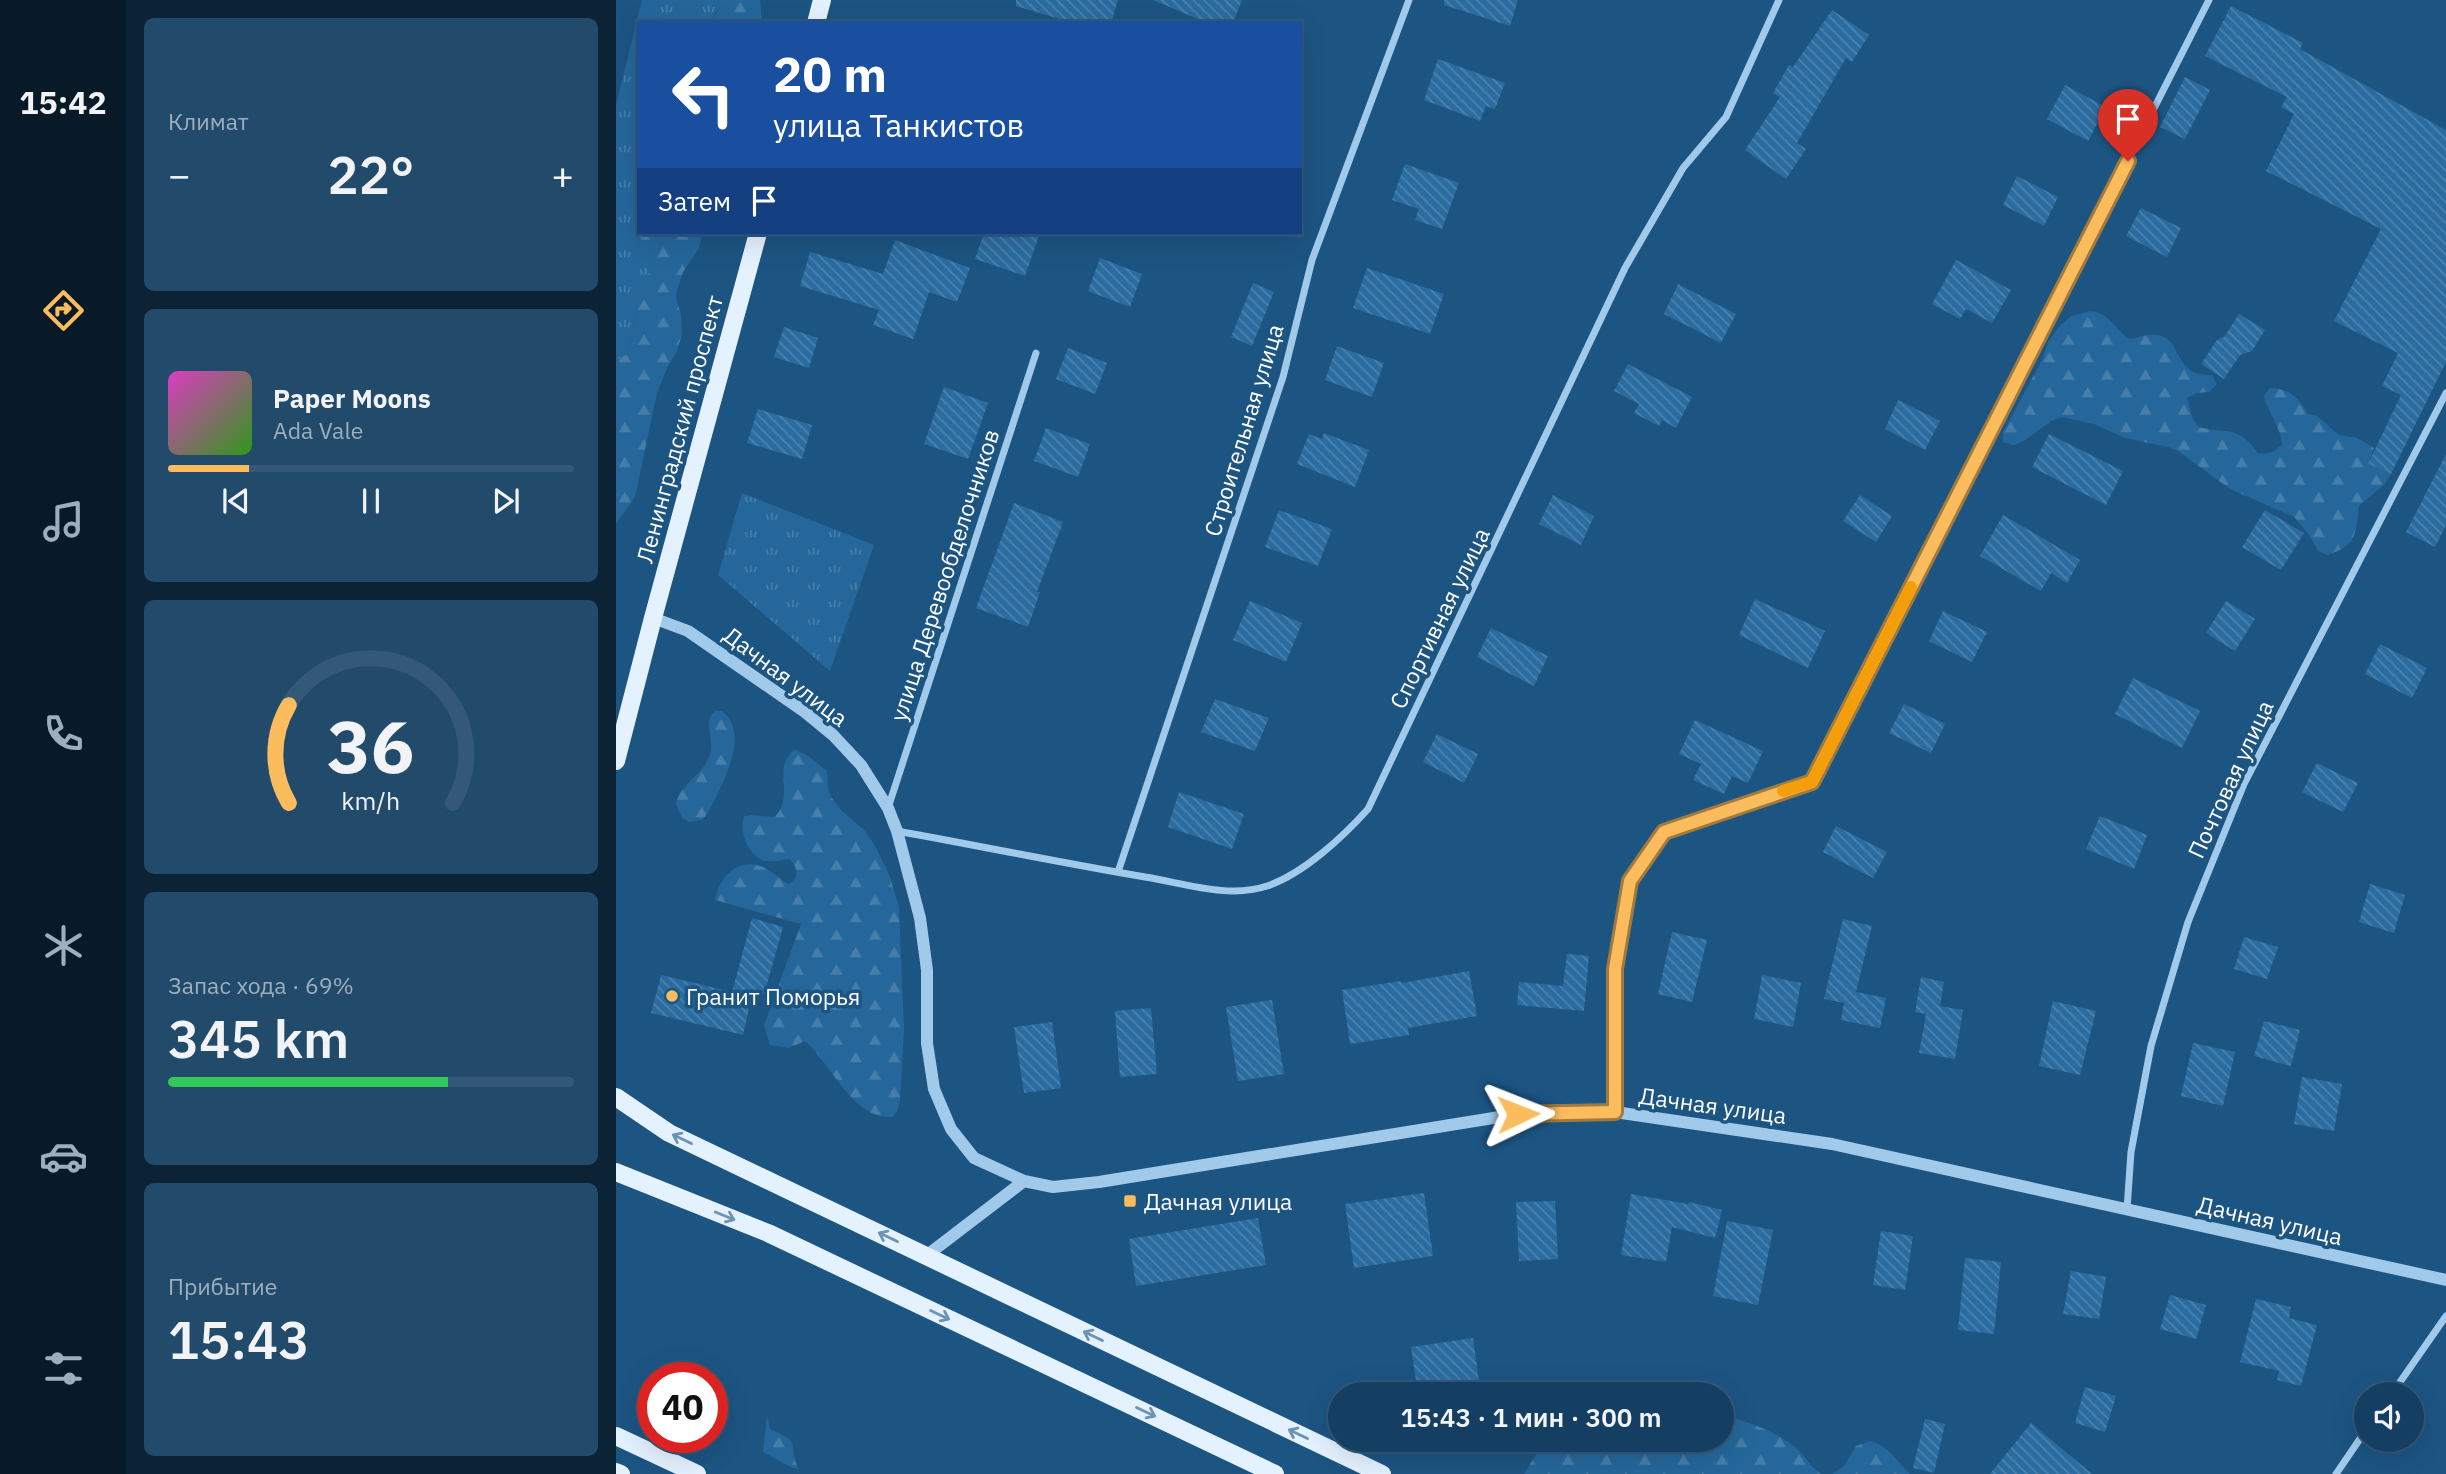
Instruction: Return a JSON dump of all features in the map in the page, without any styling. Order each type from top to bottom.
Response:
[{"type":"main road","points":[[817,21],[822,0]]},
{"type":"main road","name":"Ленинградский проспект","points":[[616,761],[757,235]]},
{"type":"main road","points":[[616,1097],[668,1133],[1382,1474]]},
{"type":"main road","points":[[616,1172],[768,1233],[1275,1474]]},
{"type":"main road","points":[[616,1436],[697,1474]]},
{"type":"street","name":"Строительная улица","points":[[1118,872],[1283,377],[1312,260],[1409,0]]},
{"type":"street","name":"Спортивная улица","points":[[897,831],[1222,890],[1245,890],[1267,886],[1298,870],[1349,831],[1368,809],[1625,268],[1683,168],[1726,117],[1779,0]]},
{"type":"street","points":[[1615,1112],[1615,969],[1630,881],[1664,832],[1812,782],[2210,0]]},
{"type":"street","name":"улица Деревообделочников","points":[[888,808],[1036,354]]},
{"type":"street","name":"Почтовая улица","points":[[2127,1209],[2131,1152],[2151,1046],[2188,922],[2244,784],[2446,393]]},
{"type":"street","name":"Дачная улица","points":[[653,618],[688,631],[805,712],[833,735],[860,765],[888,808],[897,831],[920,918],[927,970],[927,1043],[934,1089],[951,1129],[974,1158],[1024,1181],[1053,1187],[1518,1114],[1615,1112],[1832,1144],[2446,1280]]},
{"type":"street","points":[[926,1256],[1024,1181]]},
{"type":"street","points":[[2400,1382],[2446,1316]]},
{"type":"street","points":[[2336,1474],[2354,1448]]},
{"type":"green space","points":[[642,0],[729,0],[716,12],[711,21],[637,21],[637,235],[643,235],[650,273],[648,287],[637,299],[627,354],[616,362],[616,105]]},
{"type":"green space","points":[[728,0],[760,0],[762,21],[711,21]]},
{"type":"green space","points":[[643,235],[702,235],[699,248],[683,272],[677,290],[682,334],[657,393],[635,497],[616,524],[616,362],[627,354],[637,299],[648,280],[649,266]]},
{"type":"green space","points":[[2090,311],[2107,318],[2130,339],[2150,335],[2166,338],[2190,370],[2212,375],[2217,384],[2209,392],[2197,393],[2187,398],[2193,419],[2199,427],[2238,434],[2258,453],[2272,452],[2282,444],[2264,396],[2270,388],[2293,395],[2308,414],[2317,416],[2339,435],[2357,438],[2374,448],[2368,464],[2391,474],[2385,484],[2359,506],[2355,532],[2350,543],[2327,555],[2318,551],[2308,533],[2294,517],[2230,489],[2178,451],[2125,438],[2094,424],[2062,417],[2051,421],[2024,441],[2014,445],[2003,442],[2003,432],[2042,360],[2048,342],[2071,316]]},
{"type":"green space","points":[[742,493],[874,545],[830,671],[718,575]]},
{"type":"green space","points":[[715,711],[722,711],[731,721],[734,747],[731,761],[708,813],[702,820],[689,822],[682,818],[676,804],[683,789],[707,762],[711,748],[709,720]]},
{"type":"green space","points":[[795,749],[827,771],[831,797],[874,844],[889,874],[899,907],[904,1030],[900,1101],[898,1110],[892,1117],[878,1115],[854,1100],[805,1041],[789,1048],[770,1045],[764,1025],[801,924],[715,900],[726,876],[732,870],[747,864],[765,868],[789,884],[795,878],[796,869],[789,859],[766,861],[755,856],[743,834],[743,822],[744,817],[751,815],[775,817],[779,812],[784,795],[784,767]]},
{"type":"green space","points":[[767,1415],[770,1429],[788,1438],[793,1444],[799,1469],[763,1452]]},
{"type":"green space","points":[[1734,1418],[1760,1427],[1786,1441],[1799,1450],[1822,1474],[1524,1474],[1538,1452],[1734,1452]]},
{"type":"green space","points":[[1870,1441],[1888,1450],[1910,1474],[1832,1474],[1844,1466],[1856,1446]]},
{"type":"building","points":[[1016,0],[1118,0],[1112,21],[1066,21],[1016,6]]},
{"type":"building","points":[[1153,0],[1242,0],[1234,21],[1202,21]]},
{"type":"building","points":[[1444,0],[1518,0],[1510,26],[1444,5]]},
{"type":"building","points":[[2231,6],[2303,43],[2300,49],[2446,130],[2446,362],[2391,474],[2368,464],[2401,395],[2382,386],[2398,353],[2334,321],[2381,229],[2266,171],[2294,114],[2281,107],[2287,97],[2205,56]]},
{"type":"building","points":[[1832,10],[1869,35],[1852,62],[1846,58],[1797,143],[1806,149],[1786,179],[1745,150],[1780,97],[1773,93],[1789,65],[1793,67]]},
{"type":"building","points":[[1438,59],[1505,83],[1495,109],[1486,106],[1480,121],[1424,100]]},
{"type":"building","points":[[2185,77],[2210,90],[2185,139],[2160,127]]},
{"type":"building","points":[[2065,85],[2106,107],[2088,141],[2047,119]]},
{"type":"building","points":[[1405,164],[1459,183],[1442,229],[1415,220],[1419,209],[1392,200]]},
{"type":"building","points":[[2017,176],[2058,197],[2044,226],[2003,205]]},
{"type":"building","points":[[2141,208],[2181,228],[2167,257],[2126,236]]},
{"type":"building","points":[[983,235],[1039,235],[1025,276],[975,259]]},
{"type":"building","points":[[895,240],[970,268],[957,302],[929,292],[913,339],[873,325],[879,310],[800,286],[810,252],[883,274]]},
{"type":"building","points":[[1100,258],[1142,274],[1130,307],[1088,291]]},
{"type":"building","points":[[1956,260],[2011,290],[1992,323],[1966,309],[1960,319],[1932,304]]},
{"type":"building","points":[[1367,268],[1444,294],[1430,334],[1353,308]]},
{"type":"building","points":[[1253,283],[1274,292],[1252,346],[1231,337]]},
{"type":"building","points":[[1678,284],[1736,314],[1721,343],[1664,314]]},
{"type":"building","points":[[2239,314],[2265,330],[2252,351],[2240,355],[2224,379],[2201,364]]},
{"type":"building","points":[[784,327],[818,338],[809,368],[774,357]]},
{"type":"building","points":[[1337,346],[1384,363],[1372,397],[1325,380]]},
{"type":"building","points":[[1068,348],[1107,363],[1095,394],[1056,379]]},
{"type":"building","points":[[1628,364],[1692,397],[1676,428],[1662,420],[1659,426],[1634,413],[1639,404],[1614,391]]},
{"type":"building","points":[[944,387],[988,403],[968,459],[924,444]]},
{"type":"building","points":[[1898,400],[1940,421],[1925,450],[1885,429]]},
{"type":"building","points":[[758,409],[812,425],[802,459],[747,443]]},
{"type":"building","points":[[1046,428],[1090,444],[1078,477],[1034,461]]},
{"type":"building","points":[[1324,433],[1369,450],[1355,487],[1297,464],[1309,434],[1322,439]]},
{"type":"building","points":[[2049,434],[2123,471],[2106,505],[2032,467]]},
{"type":"building","points":[[2446,454],[2446,525],[2435,547],[2406,532]]},
{"type":"building","points":[[1553,495],[1594,516],[1581,545],[1539,524]]},
{"type":"building","points":[[1860,495],[1892,516],[1876,542],[1843,521]]},
{"type":"building","points":[[1014,503],[1063,522],[1037,592],[1040,592],[1028,627],[976,608]]},
{"type":"building","points":[[1279,510],[1332,529],[1318,566],[1265,547]]},
{"type":"building","points":[[2265,510],[2304,533],[2281,570],[2242,547]]},
{"type":"building","points":[[2003,515],[2080,560],[2067,583],[2051,573],[2041,591],[1980,556]]},
{"type":"building","points":[[1755,599],[1825,631],[1808,668],[1739,635]]},
{"type":"building","points":[[1250,601],[1302,623],[1286,662],[1233,640]]},
{"type":"building","points":[[2226,601],[2255,619],[2235,651],[2206,633]]},
{"type":"building","points":[[1943,611],[1987,632],[1972,662],[1929,641]]},
{"type":"building","points":[[1491,628],[1548,656],[1534,686],[1477,657]]},
{"type":"building","points":[[2380,644],[2427,668],[2412,698],[2365,674]]},
{"type":"building","points":[[2133,678],[2200,711],[2182,748],[2115,714]]},
{"type":"building","points":[[1215,699],[1269,718],[1255,751],[1201,732]]},
{"type":"building","points":[[1904,704],[1945,724],[1931,753],[1889,733]]},
{"type":"building","points":[[1695,720],[1763,751],[1748,783],[1732,776],[1724,794],[1693,780],[1701,764],[1679,754]]},
{"type":"building","points":[[1437,734],[1478,754],[1464,783],[1423,762]]},
{"type":"building","points":[[2317,763],[2358,783],[2343,812],[2302,792]]},
{"type":"building","points":[[1179,792],[1244,814],[1232,849],[1168,827]]},
{"type":"building","points":[[2100,816],[2147,835],[2134,869],[2086,849]]},
{"type":"building","points":[[1836,826],[1887,852],[1873,878],[1823,852]]},
{"type":"building","points":[[2370,884],[2405,895],[2394,933],[2359,922]]},
{"type":"building","points":[[752,918],[783,927],[764,995],[753,992],[743,1035],[651,1013],[661,975],[732,992]]},
{"type":"building","points":[[1843,919],[1872,926],[1856,992],[1886,998],[1880,1028],[1841,1020],[1844,1003],[1824,999]]},
{"type":"building","points":[[1672,932],[1707,940],[1692,1002],[1658,994]]},
{"type":"building","points":[[2244,937],[2278,947],[2267,979],[2234,969]]},
{"type":"building","points":[[1567,954],[1589,956],[1584,1011],[1517,1005],[1519,982],[1563,986]]},
{"type":"building","points":[[1469,971],[1477,1016],[1408,1028],[1409,1035],[1350,1044],[1342,990]]},
{"type":"building","points":[[1762,975],[1801,983],[1793,1027],[1754,1019]]},
{"type":"building","points":[[1921,977],[1944,982],[1940,1006],[1963,1010],[1955,1059],[1919,1053],[1926,1014],[1915,1012]]},
{"type":"building","points":[[1272,1000],[1284,1074],[1238,1081],[1226,1007]]},
{"type":"building","points":[[2053,1001],[2096,1011],[2080,1075],[2039,1066]]},
{"type":"building","points":[[1151,1008],[1157,1074],[1120,1077],[1115,1011]]},
{"type":"building","points":[[2264,1021],[2300,1030],[2291,1066],[2254,1056]]},
{"type":"building","points":[[1052,1022],[1061,1088],[1024,1093],[1014,1027]]},
{"type":"building","points":[[2193,1043],[2235,1052],[2223,1106],[2181,1096]]},
{"type":"building","points":[[2302,1077],[2342,1084],[2334,1131],[2294,1124]]},
{"type":"building","points":[[1424,1193],[1433,1256],[1354,1268],[1345,1204]]},
{"type":"building","points":[[1631,1194],[1688,1204],[1689,1202],[1722,1210],[1715,1238],[1672,1227],[1666,1262],[1621,1255]]},
{"type":"building","points":[[1555,1201],[1558,1259],[1519,1261],[1516,1202]]},
{"type":"building","points":[[1258,1218],[1266,1265],[1136,1286],[1129,1239]]},
{"type":"building","points":[[1727,1221],[1773,1230],[1758,1305],[1713,1296]]},
{"type":"building","points":[[1881,1231],[1913,1236],[1905,1290],[1873,1285]]},
{"type":"building","points":[[1965,1258],[2001,1262],[1994,1334],[1958,1330]]},
{"type":"building","points":[[2071,1271],[2106,1277],[2099,1319],[2063,1314]]},
{"type":"building","points":[[2170,1295],[2206,1305],[2196,1339],[2160,1329]]},
{"type":"building","points":[[2256,1299],[2291,1307],[2289,1318],[2317,1325],[2301,1386],[2277,1380],[2279,1371],[2240,1362]]},
{"type":"building","points":[[1473,1338],[1479,1382],[1416,1382],[1411,1347]]},
{"type":"building","points":[[2085,1387],[2116,1396],[2105,1432],[2075,1423]]},
{"type":"building","points":[[1925,1419],[1945,1424],[1934,1473],[1913,1468]]},
{"type":"building","points":[[2031,1423],[2092,1474],[1990,1474]]},
{"type":"slow traffic","points":[[1783,791],[1812,782],[1911,587]]},
{"type":"place","name":"Гранит Поморья","points":[[672,996]]},
{"type":"place","name":"Дачная улица","points":[[1130,1201]]},
{"type":"route","points":[[1518,1114],[1615,1112],[1615,969],[1630,881],[1664,832],[1812,782],[2128,161]]}]
